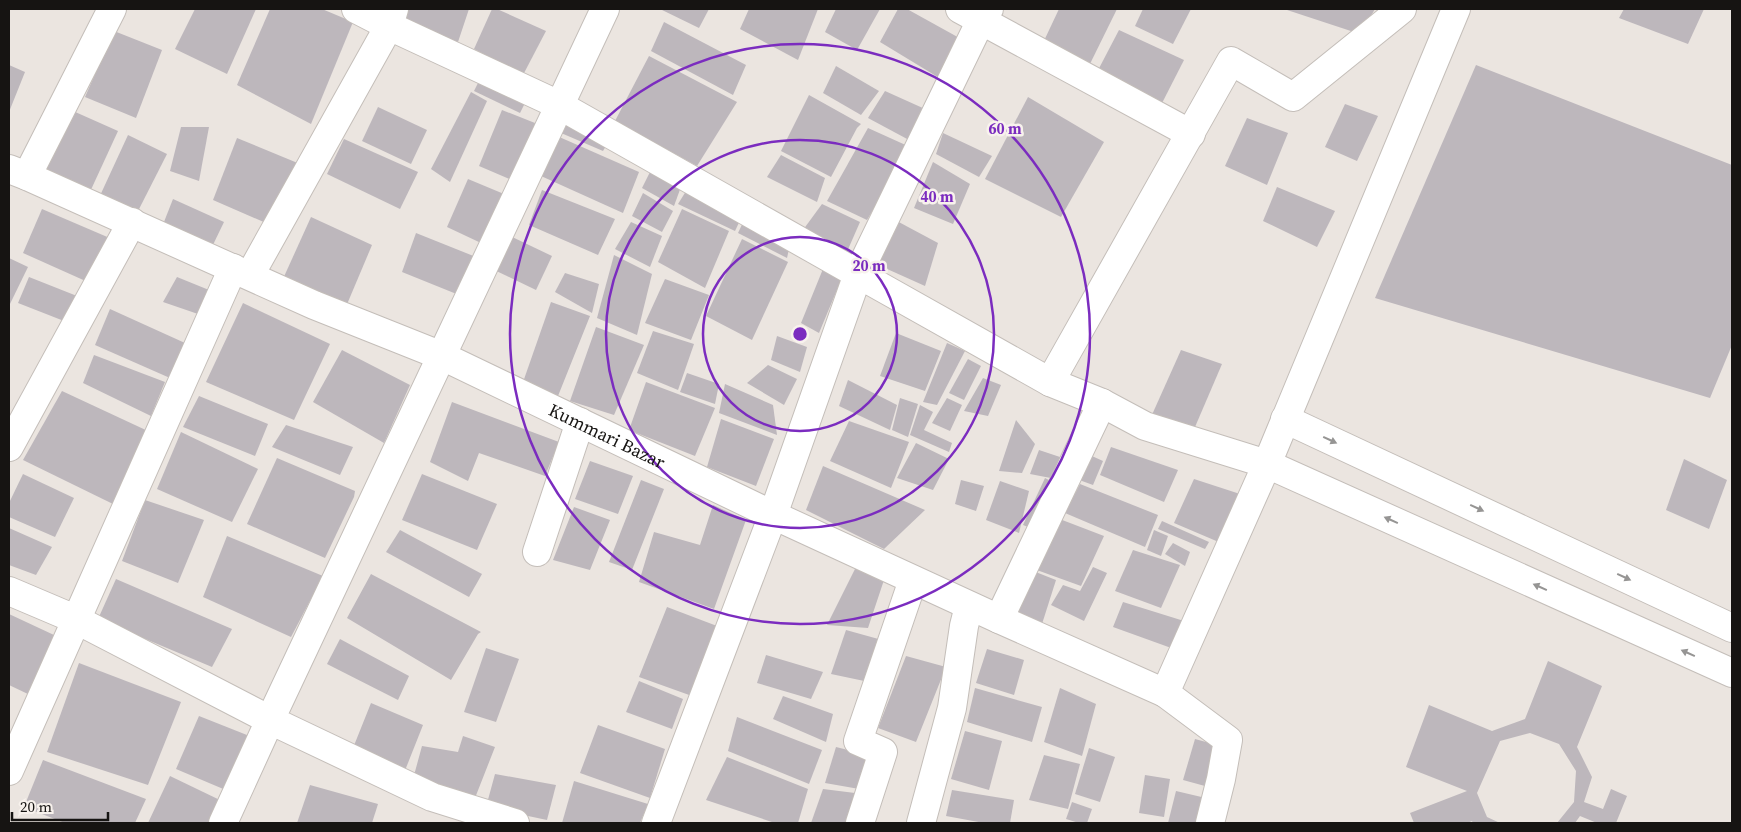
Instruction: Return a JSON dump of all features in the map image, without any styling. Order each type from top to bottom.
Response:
[{"type":"street","points":[[18,172],[112,9]]},
{"type":"street","points":[[356,9],[391,18],[559,105],[1050,382],[1102,403],[1146,426],[1267,464],[1732,673]]},
{"type":"street","points":[[223,823],[605,9]]},
{"type":"street","points":[[1050,382],[1230,61],[1293,97],[1402,9]]},
{"type":"street","points":[[1165,693],[1267,464],[1456,9]]},
{"type":"street","points":[[656,823],[773,515],[858,274],[977,13],[1190,134]]},
{"type":"street","points":[[9,771],[75,619],[241,271],[391,18]]},
{"type":"street","name":"Kummari Bazar","points":[[18,172],[314,305],[442,356],[773,515],[969,606],[1165,693],[1228,740],[1210,823]]},
{"type":"street","points":[[9,447],[16,418],[132,222]]},
{"type":"street","points":[[999,619],[1102,403]]},
{"type":"street","points":[[1285,419],[1732,628]]},
{"type":"street","points":[[538,552],[580,422]]},
{"type":"street","points":[[860,823],[883,752],[858,741],[913,580]]},
{"type":"street","points":[[9,592],[75,619],[270,720],[432,797],[514,823]]},
{"type":"street","points":[[1647,635],[1665,596]]},
{"type":"street","points":[[921,823],[952,708],[964,626],[969,606]]},
{"type":"building","points":[[195,9],[256,9],[227,74],[175,49]]},
{"type":"building","points":[[270,9],[322,9],[353,22],[311,124],[237,85]]},
{"type":"building","points":[[408,9],[469,9],[458,42],[404,22]]},
{"type":"building","points":[[492,9],[497,9],[546,31],[523,75],[474,49]]},
{"type":"building","points":[[660,9],[709,9],[699,28]]},
{"type":"building","points":[[749,9],[818,9],[798,60],[740,29]]},
{"type":"building","points":[[836,9],[880,9],[857,50],[825,32]]},
{"type":"building","points":[[898,9],[907,9],[963,40],[941,79],[880,42]]},
{"type":"building","points":[[1059,9],[1117,9],[1086,72],[1042,45]]},
{"type":"building","points":[[1143,9],[1191,9],[1173,44],[1135,26]]},
{"type":"building","points":[[1284,9],[1375,9],[1360,34]]},
{"type":"building","points":[[1624,9],[1704,9],[1688,44],[1619,18]]},
{"type":"building","points":[[664,22],[746,65],[733,95],[651,51]]},
{"type":"building","points":[[1119,30],[1184,60],[1159,109],[1095,76]]},
{"type":"building","points":[[114,31],[162,50],[136,118],[85,97]]},
{"type":"building","points":[[649,56],[737,102],[697,166],[615,121]]},
{"type":"building","points":[[9,65],[25,72],[9,112]]},
{"type":"building","points":[[1476,65],[1732,165],[1732,345],[1710,398],[1375,298]]},
{"type":"building","points":[[836,66],[879,91],[861,115],[823,93]]},
{"type":"building","points":[[482,75],[529,95],[520,113],[474,91]]},
{"type":"building","points":[[885,91],[925,109],[909,140],[868,118]]},
{"type":"building","points":[[471,92],[487,101],[450,182],[431,169]]},
{"type":"building","points":[[809,95],[861,124],[857,128],[831,177],[781,151]]},
{"type":"building","points":[[1028,97],[1104,142],[1061,217],[985,179]]},
{"type":"building","points":[[1345,104],[1378,116],[1357,161],[1325,147]]},
{"type":"building","points":[[378,107],[427,130],[411,164],[362,141]]},
{"type":"building","points":[[502,110],[540,125],[514,181],[479,166]]},
{"type":"building","points":[[73,111],[118,131],[89,194],[43,172]]},
{"type":"building","points":[[1247,118],[1288,133],[1267,185],[1225,166]]},
{"type":"building","points":[[574,121],[610,139],[603,151],[561,133],[561,126]]},
{"type":"building","points":[[181,127],[209,127],[199,181],[170,171]]},
{"type":"building","points":[[868,128],[910,147],[867,220],[827,201]]},
{"type":"building","points":[[943,133],[992,156],[979,177],[936,154]]},
{"type":"building","points":[[128,135],[167,154],[136,215],[98,200]]},
{"type":"building","points":[[557,136],[639,172],[623,213],[541,176]]},
{"type":"building","points":[[237,138],[300,164],[266,223],[213,200]]},
{"type":"building","points":[[344,139],[418,172],[400,209],[327,174]]},
{"type":"building","points":[[781,155],[825,178],[817,202],[767,177]]},
{"type":"building","points":[[933,162],[970,184],[953,224],[914,208]]},
{"type":"building","points":[[652,168],[682,184],[674,206],[642,188]]},
{"type":"building","points":[[468,179],[504,194],[481,243],[447,227]]},
{"type":"building","points":[[1277,187],[1335,211],[1317,247],[1263,221]]},
{"type":"building","points":[[688,188],[744,212],[735,231],[678,204]]},
{"type":"building","points":[[542,190],[615,219],[598,255],[529,225]]},
{"type":"building","points":[[643,193],[673,211],[662,232],[632,216]]},
{"type":"building","points":[[173,199],[224,222],[210,251],[162,227]]},
{"type":"building","points":[[822,204],[860,222],[846,254],[803,230]]},
{"type":"building","points":[[42,209],[112,239],[90,283],[23,253]]},
{"type":"building","points":[[682,209],[729,231],[705,288],[658,262]]},
{"type":"building","points":[[746,216],[791,240],[787,258],[738,233]]},
{"type":"building","points":[[311,217],[372,245],[345,309],[282,281]]},
{"type":"building","points":[[895,220],[938,243],[925,286],[876,264]]},
{"type":"building","points":[[631,222],[662,236],[650,267],[615,249]]},
{"type":"building","points":[[416,233],[476,257],[459,295],[402,272]]},
{"type":"building","points":[[504,233],[552,256],[536,290],[488,267]]},
{"type":"building","points":[[742,239],[788,262],[752,340],[706,316]]},
{"type":"building","points":[[614,255],[652,274],[637,335],[597,318]]},
{"type":"building","points":[[9,258],[28,267],[9,306]]},
{"type":"building","points":[[825,264],[844,273],[819,333],[801,323]]},
{"type":"building","points":[[565,273],[599,284],[592,313],[555,292]]},
{"type":"building","points":[[29,277],[77,296],[64,321],[18,303]]},
{"type":"building","points":[[177,277],[209,290],[198,314],[163,302]]},
{"type":"building","points":[[665,279],[709,295],[691,340],[645,323]]},
{"type":"building","points":[[551,302],[590,316],[558,396],[522,385]]},
{"type":"building","points":[[243,303],[330,344],[294,420],[206,382]]},
{"type":"building","points":[[110,309],[185,343],[170,378],[95,345]]},
{"type":"building","points":[[596,327],[644,345],[614,415],[570,401]]},
{"type":"building","points":[[653,331],[694,344],[678,390],[637,373]]},
{"type":"building","points":[[896,333],[941,351],[925,391],[880,376]]},
{"type":"building","points":[[777,336],[807,347],[800,372],[771,360]]},
{"type":"building","points":[[947,343],[965,351],[937,405],[923,402]]},
{"type":"building","points":[[342,350],[410,385],[384,443],[313,402]]},
{"type":"building","points":[[1181,350],[1222,364],[1192,434],[1151,417]]},
{"type":"building","points":[[94,355],[165,382],[151,416],[83,383]]},
{"type":"building","points":[[968,359],[981,366],[964,400],[949,393]]},
{"type":"building","points":[[768,365],[797,379],[784,405],[747,383]]},
{"type":"building","points":[[687,373],[719,384],[715,404],[680,392]]},
{"type":"building","points":[[983,378],[1001,385],[988,416],[964,411]]},
{"type":"building","points":[[848,380],[897,405],[890,430],[839,406]]},
{"type":"building","points":[[646,382],[715,408],[695,456],[629,430]]},
{"type":"building","points":[[725,384],[773,405],[777,435],[719,413]]},
{"type":"building","points":[[62,391],[150,432],[113,504],[23,460]]},
{"type":"building","points":[[199,396],[268,424],[255,456],[183,427]]},
{"type":"building","points":[[900,398],[918,404],[908,437],[892,430]]},
{"type":"building","points":[[947,398],[962,405],[950,431],[932,423]]},
{"type":"building","points":[[452,402],[559,442],[545,476],[479,453],[468,481],[430,462]]},
{"type":"building","points":[[920,405],[933,412],[924,430],[952,443],[949,452],[910,435]]},
{"type":"building","points":[[721,419],[774,439],[756,486],[707,467]]},
{"type":"building","points":[[1016,420],[1035,444],[1022,473],[999,471]]},
{"type":"building","points":[[849,421],[909,442],[891,488],[830,461]]},
{"type":"building","points":[[286,425],[353,447],[340,475],[272,447]]},
{"type":"building","points":[[181,432],[258,469],[232,522],[157,489]]},
{"type":"building","points":[[916,443],[949,459],[933,490],[897,478]]},
{"type":"building","points":[[1111,447],[1178,470],[1164,502],[1100,475]]},
{"type":"building","points":[[1039,450],[1069,460],[1061,480],[1030,474]]},
{"type":"building","points":[[1083,452],[1103,461],[1093,485],[1071,477]]},
{"type":"building","points":[[277,458],[355,491],[354,497],[325,558],[247,524]]},
{"type":"building","points":[[1684,459],[1727,480],[1709,529],[1666,510]]},
{"type":"building","points":[[590,461],[633,476],[618,514],[575,499]]},
{"type":"building","points":[[823,466],[925,510],[884,549],[806,510]]},
{"type":"building","points":[[23,474],[74,498],[55,537],[9,517],[9,503]]},
{"type":"building","points":[[422,474],[497,504],[477,550],[402,520]]},
{"type":"building","points":[[1045,478],[1060,486],[1038,531],[1023,525]]},
{"type":"building","points":[[1194,479],[1240,494],[1221,543],[1174,523]]},
{"type":"building","points":[[641,480],[664,489],[632,570],[609,562]]},
{"type":"building","points":[[961,480],[984,486],[976,511],[955,504]]},
{"type":"building","points":[[1000,481],[1029,491],[1019,533],[986,520]]},
{"type":"building","points":[[1080,484],[1158,515],[1145,547],[1065,513]]},
{"type":"building","points":[[145,500],[204,520],[178,583],[122,561]]},
{"type":"building","points":[[713,505],[746,520],[714,609],[639,582],[654,532],[700,545]]},
{"type":"building","points":[[574,507],[610,520],[590,570],[553,560]]},
{"type":"building","points":[[1057,518],[1104,536],[1081,586],[1034,569]]},
{"type":"building","points":[[1162,521],[1209,542],[1205,549],[1158,529]]},
{"type":"building","points":[[9,528],[52,547],[36,575],[9,565]]},
{"type":"building","points":[[400,530],[482,574],[469,597],[386,552]]},
{"type":"building","points":[[1154,530],[1168,536],[1161,556],[1147,550]]},
{"type":"building","points":[[227,536],[323,576],[291,637],[203,597]]},
{"type":"building","points":[[1173,543],[1190,552],[1185,566],[1165,554]]},
{"type":"building","points":[[1133,550],[1180,565],[1161,608],[1115,591]]},
{"type":"building","points":[[859,561],[886,574],[868,628],[827,625]]},
{"type":"building","points":[[1093,567],[1107,573],[1084,621],[1051,605],[1063,585],[1080,591]]},
{"type":"building","points":[[1028,569],[1056,580],[1042,624],[1006,610]]},
{"type":"building","points":[[371,574],[481,632],[451,680],[347,618]]},
{"type":"building","points":[[116,579],[232,629],[212,667],[98,619]]},
{"type":"building","points":[[1123,602],[1184,621],[1174,649],[1113,627]]},
{"type":"building","points":[[667,607],[717,626],[692,696],[639,677]]},
{"type":"building","points":[[9,614],[54,635],[30,695],[9,685]]},
{"type":"building","points":[[846,630],[882,640],[869,682],[831,674]]},
{"type":"building","points":[[340,639],[409,676],[398,700],[327,664]]},
{"type":"building","points":[[486,648],[519,659],[496,722],[464,712]]},
{"type":"building","points":[[987,649],[1024,660],[1014,695],[976,683]]},
{"type":"building","points":[[766,655],[823,672],[811,699],[757,683]]},
{"type":"building","points":[[906,656],[946,667],[916,742],[878,728]]},
{"type":"building","points":[[1548,661],[1602,686],[1577,747],[1592,777],[1584,802],[1603,809],[1611,789],[1627,796],[1616,823],[1597,823],[1580,816],[1575,823],[1557,823],[1574,802],[1576,771],[1559,744],[1530,733],[1500,741],[1477,793],[1487,817],[1500,823],[1473,823],[1472,821],[1467,823],[1414,823],[1410,813],[1467,791],[1406,767],[1429,705],[1492,731],[1525,719]]},
{"type":"building","points":[[79,663],[181,702],[148,785],[47,752]]},
{"type":"building","points":[[639,681],[683,699],[672,729],[626,712]]},
{"type":"building","points":[[975,688],[1042,707],[1032,742],[967,722]]},
{"type":"building","points":[[1060,688],[1096,704],[1082,756],[1044,742]]},
{"type":"building","points":[[783,696],[833,714],[826,742],[773,719]]},
{"type":"building","points":[[371,703],[423,725],[404,773],[351,753]]},
{"type":"building","points":[[199,716],[252,737],[228,791],[176,769]]},
{"type":"building","points":[[737,717],[822,750],[809,784],[728,751]]},
{"type":"building","points":[[598,725],[665,749],[650,798],[580,773]]},
{"type":"building","points":[[965,731],[1002,741],[989,790],[951,779]]},
{"type":"building","points":[[463,736],[495,747],[475,798],[413,779],[422,746],[458,752]]},
{"type":"building","points":[[1195,739],[1217,745],[1205,786],[1183,780]]},
{"type":"building","points":[[836,747],[872,756],[865,790],[825,783]]},
{"type":"building","points":[[1089,748],[1115,757],[1100,802],[1075,794]]},
{"type":"building","points":[[1044,755],[1080,764],[1068,809],[1029,800]]},
{"type":"building","points":[[727,757],[808,789],[798,823],[775,823],[706,800]]},
{"type":"building","points":[[43,760],[146,799],[135,823],[65,823],[24,807]]},
{"type":"building","points":[[495,774],[556,785],[547,820],[486,807]]},
{"type":"building","points":[[1145,775],[1170,779],[1164,817],[1139,813]]},
{"type":"building","points":[[170,776],[224,802],[213,823],[148,823]]},
{"type":"building","points":[[574,781],[648,804],[640,823],[562,823]]},
{"type":"building","points":[[310,785],[378,804],[372,823],[297,823]]},
{"type":"building","points":[[823,789],[863,794],[853,823],[811,823]]},
{"type":"building","points":[[952,790],[1014,800],[1010,823],[984,823],[946,816]]},
{"type":"building","points":[[1176,791],[1210,799],[1203,823],[1168,823]]},
{"type":"building","points":[[1072,802],[1092,809],[1087,823],[1066,819]]}]
